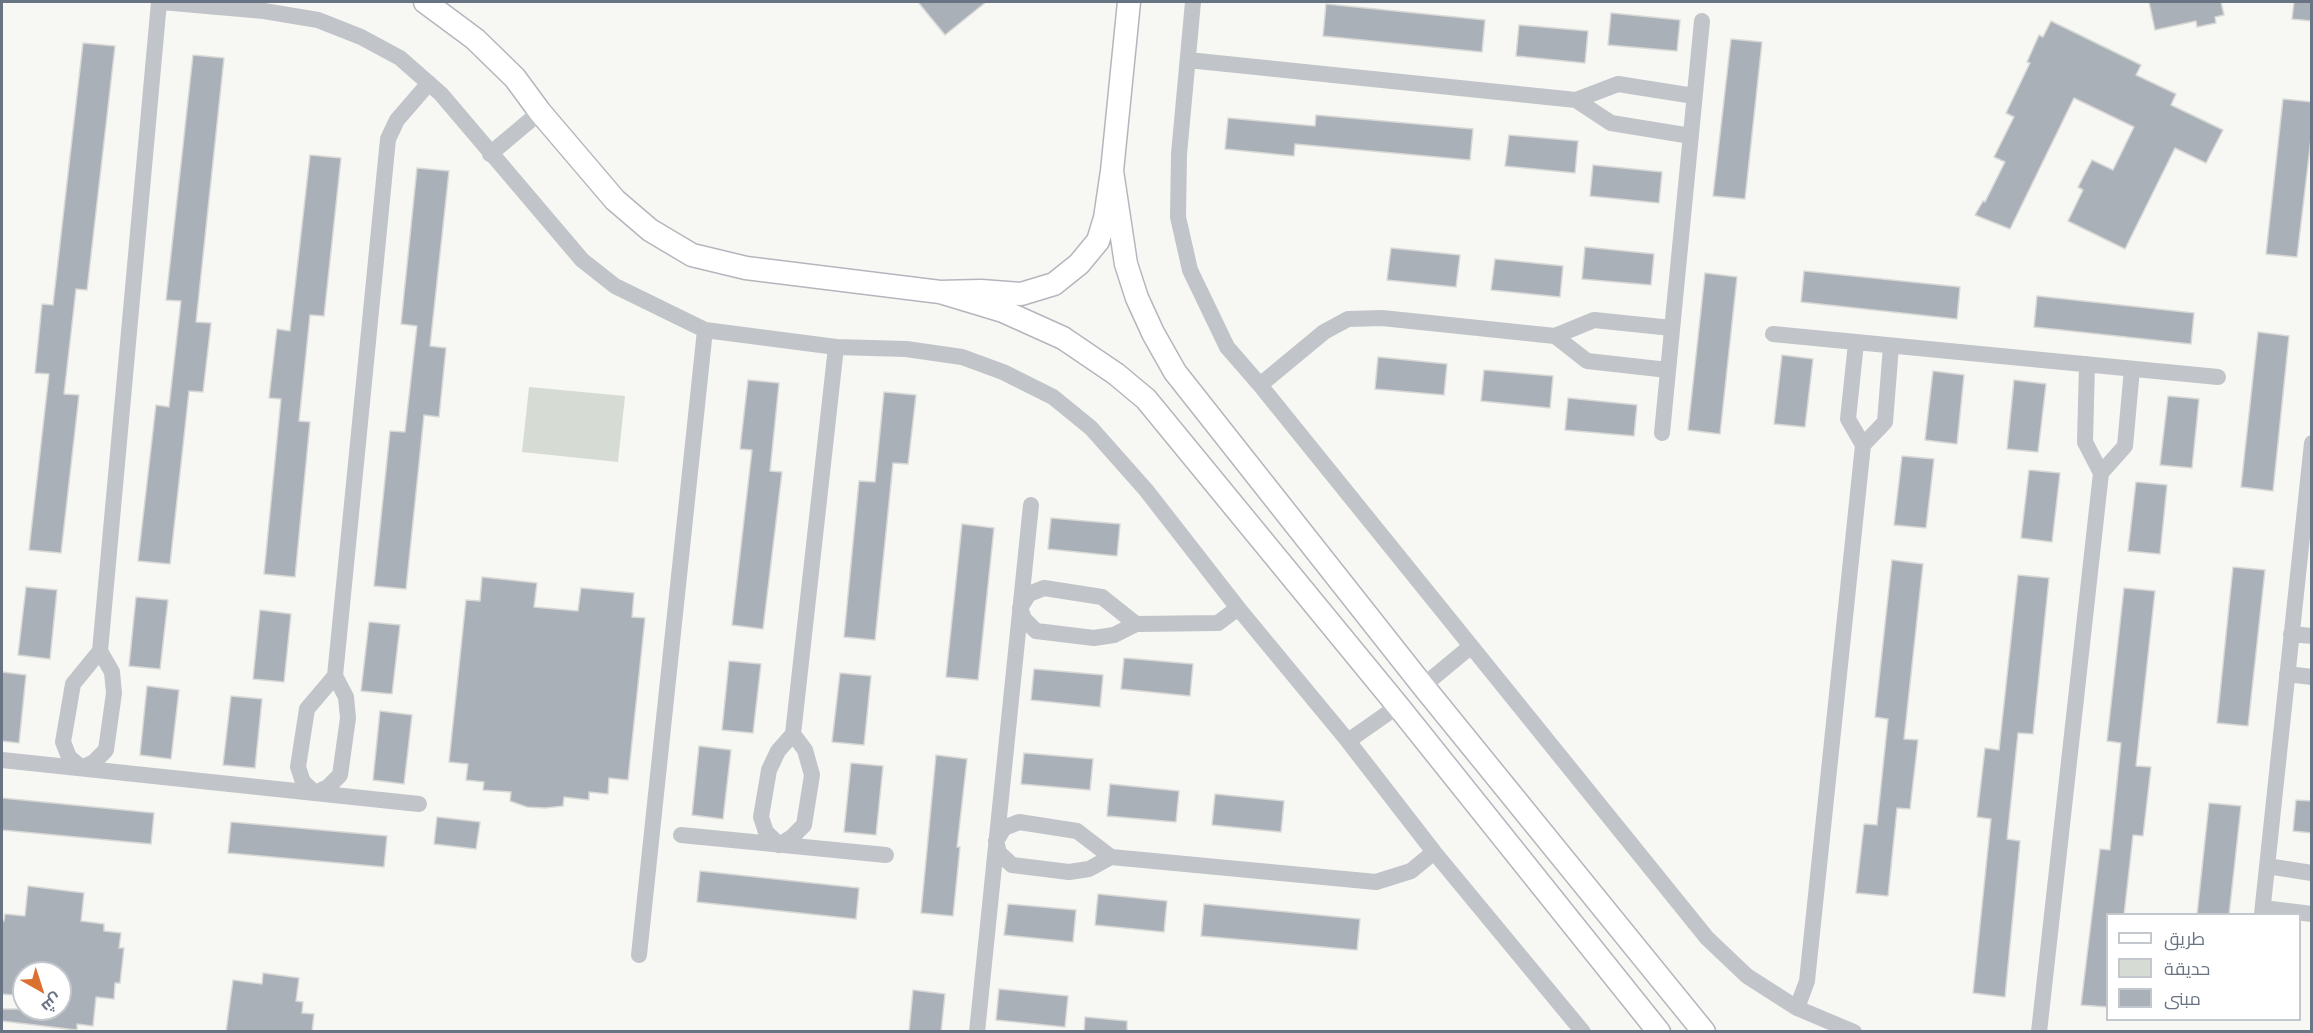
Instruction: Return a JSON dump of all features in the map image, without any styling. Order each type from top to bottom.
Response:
[{"type":"main road","points":[[425,2],[475,39],[515,78],[540,112],[615,200],[650,230],[692,255],[746,268],[940,292],[981,291],[1021,294],[1054,284],[1079,264],[1098,241],[1105,218],[1112,171],[1129,2]]},
{"type":"main road","points":[[1112,171],[1126,264],[1137,298],[1175,372],[1423,686],[1704,1029]]},
{"type":"main road","points":[[940,292],[1003,311],[1063,338],[1116,374],[1146,399],[1398,706],[1657,1032]]},
{"type":"street","points":[[82,768],[69,757],[63,742],[73,684],[100,651],[160,2],[264,11],[318,20],[362,37],[400,58],[429,83],[441,94],[582,260],[615,286],[705,330],[836,348],[906,349],[962,357],[1004,372],[1053,397],[1090,429],[1146,490],[1238,608],[1348,741],[1434,852],[1583,1032]]},
{"type":"street","points":[[1193,2],[1179,154],[1178,217],[1190,270],[1227,347],[1707,938],[1747,976],[1797,1008],[1854,1032]]},
{"type":"street","points":[[1662,433],[1702,21]]},
{"type":"street","points":[[1188,60],[1576,100],[1618,84],[1694,96]]},
{"type":"street","points":[[315,793],[328,787],[340,775],[348,718],[346,698],[335,676],[388,139],[397,120],[429,83]]},
{"type":"street","points":[[1576,100],[1611,123],[1690,136]]},
{"type":"street","points":[[490,154],[540,112]]},
{"type":"street","points":[[1260,385],[1324,332],[1348,319],[1382,318],[1555,336],[1594,320],[1672,328]]},
{"type":"street","points":[[639,955],[705,330]]},
{"type":"street","points":[[1773,334],[2218,377]]},
{"type":"street","points":[[1555,336],[1587,361],[1668,370]]},
{"type":"street","points":[[1797,1008],[1807,981],[1863,445],[1848,419],[1856,343]]},
{"type":"street","points":[[1863,445],[1885,422],[1891,346]]},
{"type":"street","points":[[779,845],[766,832],[761,817],[769,770],[778,751],[793,734],[836,348]]},
{"type":"street","points":[[2039,1032],[2101,473],[2085,442],[2087,364]]},
{"type":"street","points":[[2101,473],[2125,446],[2132,369]]},
{"type":"street","points":[[2295,913],[2262,911],[2312,443]]},
{"type":"street","points":[[977,1032],[1031,505]]},
{"type":"street","points":[[1020,608],[1029,594],[1044,588],[1102,597],[1136,624]]},
{"type":"street","points":[[1020,608],[1024,619],[1036,631],[1094,638],[1114,635],[1136,624],[1218,624],[1238,608]]},
{"type":"street","points":[[2291,634],[2312,636]]},
{"type":"street","points":[[1423,686],[1470,647]]},
{"type":"street","points":[[82,768],[94,762],[106,750],[114,693],[112,672],[100,651]]},
{"type":"street","points":[[2287,674],[2312,676]]},
{"type":"street","points":[[315,793],[303,782],[298,767],[308,709],[335,676]]},
{"type":"street","points":[[1348,741],[1398,706]]},
{"type":"street","points":[[779,845],[792,837],[804,825],[812,775],[805,750],[793,734]]},
{"type":"street","points":[[2,760],[419,804]]},
{"type":"street","points":[[1111,857],[1089,869],[1069,872],[1011,865],[999,853],[996,841],[1004,828],[1019,822],[1077,831],[1111,857],[1376,882],[1411,871],[1434,852]]},
{"type":"street","points":[[681,835],[886,855]]},
{"type":"street","points":[[2267,866],[2312,873]]},
{"type":"green space","points":[[529,387],[625,396],[618,462],[522,452]]},
{"type":"building","points":[[918,2],[986,2],[945,35]]},
{"type":"building","points":[[2149,2],[2221,2],[2224,15],[2215,17],[2216,23],[2197,27],[2196,21],[2155,30]]},
{"type":"building","points":[[2294,2],[2312,2],[2312,21],[2292,19]]},
{"type":"building","points":[[1326,4],[1485,20],[1482,52],[1323,36]]},
{"type":"building","points":[[1611,13],[1680,20],[1677,51],[1608,45]]},
{"type":"building","points":[[2051,21],[2141,65],[2136,75],[2176,94],[2171,105],[2223,130],[2206,163],[2175,148],[2125,249],[2068,221],[2083,190],[2078,187],[2092,160],[2113,170],[2134,127],[2074,98],[2010,229],[1975,215],[1983,201],[1985,202],[2005,162],[1994,157],[2014,117],[2006,113],[2030,63],[2027,62],[2039,35],[2043,37]]},
{"type":"building","points":[[1519,25],[1588,31],[1585,63],[1516,56]]},
{"type":"building","points":[[1731,39],[1762,42],[1745,199],[1713,196]]},
{"type":"building","points":[[83,43],[115,46],[87,290],[76,289],[64,394],[79,395],[61,553],[29,550],[49,374],[35,373],[42,304],[53,305]]},
{"type":"building","points":[[193,55],[224,58],[196,322],[211,323],[203,392],[189,391],[170,564],[138,561],[156,405],[169,407],[181,301],[166,300]]},
{"type":"building","points":[[2283,99],[2312,102],[2312,130],[2297,257],[2266,254]]},
{"type":"building","points":[[1316,115],[1473,129],[1470,160],[1295,144],[1294,156],[1225,149],[1228,118],[1315,126]]},
{"type":"building","points":[[1509,135],[1578,141],[1575,173],[1505,166]]},
{"type":"building","points":[[310,155],[341,158],[324,316],[310,315],[299,421],[310,422],[295,577],[264,574],[281,399],[269,398],[277,329],[290,331]]},
{"type":"building","points":[[1593,165],[1662,172],[1659,203],[1590,196]]},
{"type":"building","points":[[417,168],[449,171],[430,346],[446,348],[439,417],[424,415],[406,589],[374,586],[390,431],[405,432],[417,326],[401,324]]},
{"type":"building","points":[[1585,247],[1654,254],[1651,285],[1582,279]]},
{"type":"building","points":[[1391,248],[1460,255],[1456,287],[1387,280]]},
{"type":"building","points":[[1495,259],[1563,266],[1560,297],[1491,290]]},
{"type":"building","points":[[1804,271],[1960,287],[1957,319],[1801,302]]},
{"type":"building","points":[[1705,273],[1737,277],[1720,434],[1688,430]]},
{"type":"building","points":[[2037,296],[2194,313],[2191,344],[2034,327]]},
{"type":"building","points":[[2258,332],[2289,336],[2273,491],[2241,487]]},
{"type":"building","points":[[1782,355],[1813,359],[1805,427],[1774,424]]},
{"type":"building","points":[[1378,357],[1447,364],[1444,395],[1375,389]]},
{"type":"building","points":[[1484,370],[1553,376],[1550,408],[1481,401]]},
{"type":"building","points":[[1933,371],[1964,375],[1957,444],[1925,440]]},
{"type":"building","points":[[748,380],[779,383],[770,471],[782,472],[763,629],[732,625],[752,450],[740,449]]},
{"type":"building","points":[[2014,380],[2046,384],[2038,452],[2007,449]]},
{"type":"building","points":[[884,392],[916,395],[908,464],[893,463],[875,640],[844,637],[859,481],[875,482]]},
{"type":"building","points":[[2168,396],[2199,399],[2192,468],[2160,465]]},
{"type":"building","points":[[1568,398],[1637,405],[1634,436],[1565,430]]},
{"type":"building","points":[[1902,456],[1934,459],[1926,528],[1894,525]]},
{"type":"building","points":[[2029,470],[2060,473],[2052,542],[2021,538]]},
{"type":"building","points":[[2136,482],[2167,485],[2160,554],[2128,551]]},
{"type":"building","points":[[1051,518],[1120,524],[1117,556],[1048,549]]},
{"type":"building","points":[[962,524],[994,528],[978,680],[946,677]]},
{"type":"building","points":[[1892,560],[1923,564],[1904,739],[1918,740],[1910,809],[1897,808],[1888,896],[1856,893],[1864,824],[1877,825],[1888,719],[1875,717]]},
{"type":"building","points":[[2233,567],[2265,570],[2248,726],[2217,723]]},
{"type":"building","points":[[2018,575],[2049,578],[2033,734],[2018,733],[2007,839],[2020,841],[2005,997],[1973,993],[1991,819],[1977,817],[1985,748],[1999,750]]},
{"type":"building","points":[[482,577],[537,583],[534,607],[578,611],[581,588],[634,593],[632,617],[645,618],[628,780],[609,778],[608,794],[589,792],[589,800],[564,797],[563,806],[527,807],[510,801],[511,792],[483,790],[484,782],[466,780],[468,764],[449,762],[466,600],[480,601]]},
{"type":"building","points":[[26,587],[57,590],[50,659],[18,655]]},
{"type":"building","points":[[2124,588],[2155,591],[2136,766],[2151,767],[2143,836],[2133,835],[2124,913],[2106,913],[2106,1007],[2081,1005],[2100,849],[2110,850],[2121,743],[2107,741]]},
{"type":"building","points":[[136,597],[168,600],[160,669],[129,666]]},
{"type":"building","points":[[260,610],[291,614],[284,682],[253,679]]},
{"type":"building","points":[[369,622],[400,625],[392,694],[361,691]]},
{"type":"building","points":[[1124,658],[1193,664],[1190,696],[1121,689]]},
{"type":"building","points":[[729,661],[761,664],[753,733],[722,730]]},
{"type":"building","points":[[1034,669],[1103,675],[1100,707],[1031,700]]},
{"type":"building","points":[[2,672],[26,675],[19,743],[2,741]]},
{"type":"building","points":[[840,673],[871,676],[864,745],[832,742]]},
{"type":"building","points":[[147,686],[179,690],[171,759],[140,755]]},
{"type":"building","points":[[231,696],[262,699],[255,768],[223,765]]},
{"type":"building","points":[[380,711],[412,715],[404,784],[373,780]]},
{"type":"building","points":[[699,746],[731,750],[723,819],[692,815]]},
{"type":"building","points":[[1024,753],[1093,759],[1090,790],[1021,784]]},
{"type":"building","points":[[936,755],[967,759],[957,847],[960,847],[953,916],[921,913]]},
{"type":"building","points":[[851,763],[883,766],[876,835],[844,832]]},
{"type":"building","points":[[1110,784],[1179,791],[1176,822],[1107,816]]},
{"type":"building","points":[[1215,794],[1284,801],[1281,832],[1212,825]]},
{"type":"building","points":[[2,798],[154,813],[151,844],[2,830]]},
{"type":"building","points":[[2296,800],[2312,801],[2312,833],[2293,831]]},
{"type":"building","points":[[2209,803],[2241,806],[2229,913],[2197,913]]},
{"type":"building","points":[[437,817],[480,822],[476,849],[434,844]]},
{"type":"building","points":[[231,822],[387,836],[384,867],[228,853]]},
{"type":"building","points":[[700,871],[859,888],[856,919],[697,902]]},
{"type":"building","points":[[28,886],[84,893],[81,921],[104,924],[104,931],[121,933],[119,948],[124,948],[120,983],[115,983],[114,999],[96,997],[93,1026],[77,1024],[77,1030],[2,1021],[2,1009],[12,1009],[12,1021],[72,1021],[72,961],[12,961],[12,995],[2,994],[2,920],[4,921],[5,914],[25,916]]},
{"type":"building","points":[[1098,894],[1167,901],[1164,932],[1095,925]]},
{"type":"building","points":[[1008,904],[1076,910],[1073,942],[1004,935]]},
{"type":"building","points":[[1204,904],[1360,919],[1357,950],[1201,936]]},
{"type":"building","points":[[263,973],[299,978],[296,1001],[303,1002],[302,1013],[314,1014],[312,1032],[226,1032],[233,980],[262,984]]},
{"type":"building","points":[[999,989],[1068,996],[1065,1027],[996,1020]]},
{"type":"building","points":[[913,990],[945,994],[941,1032],[909,1032]]},
{"type":"building","points":[[1085,1017],[1127,1021],[1127,1032],[1084,1032]]}]
